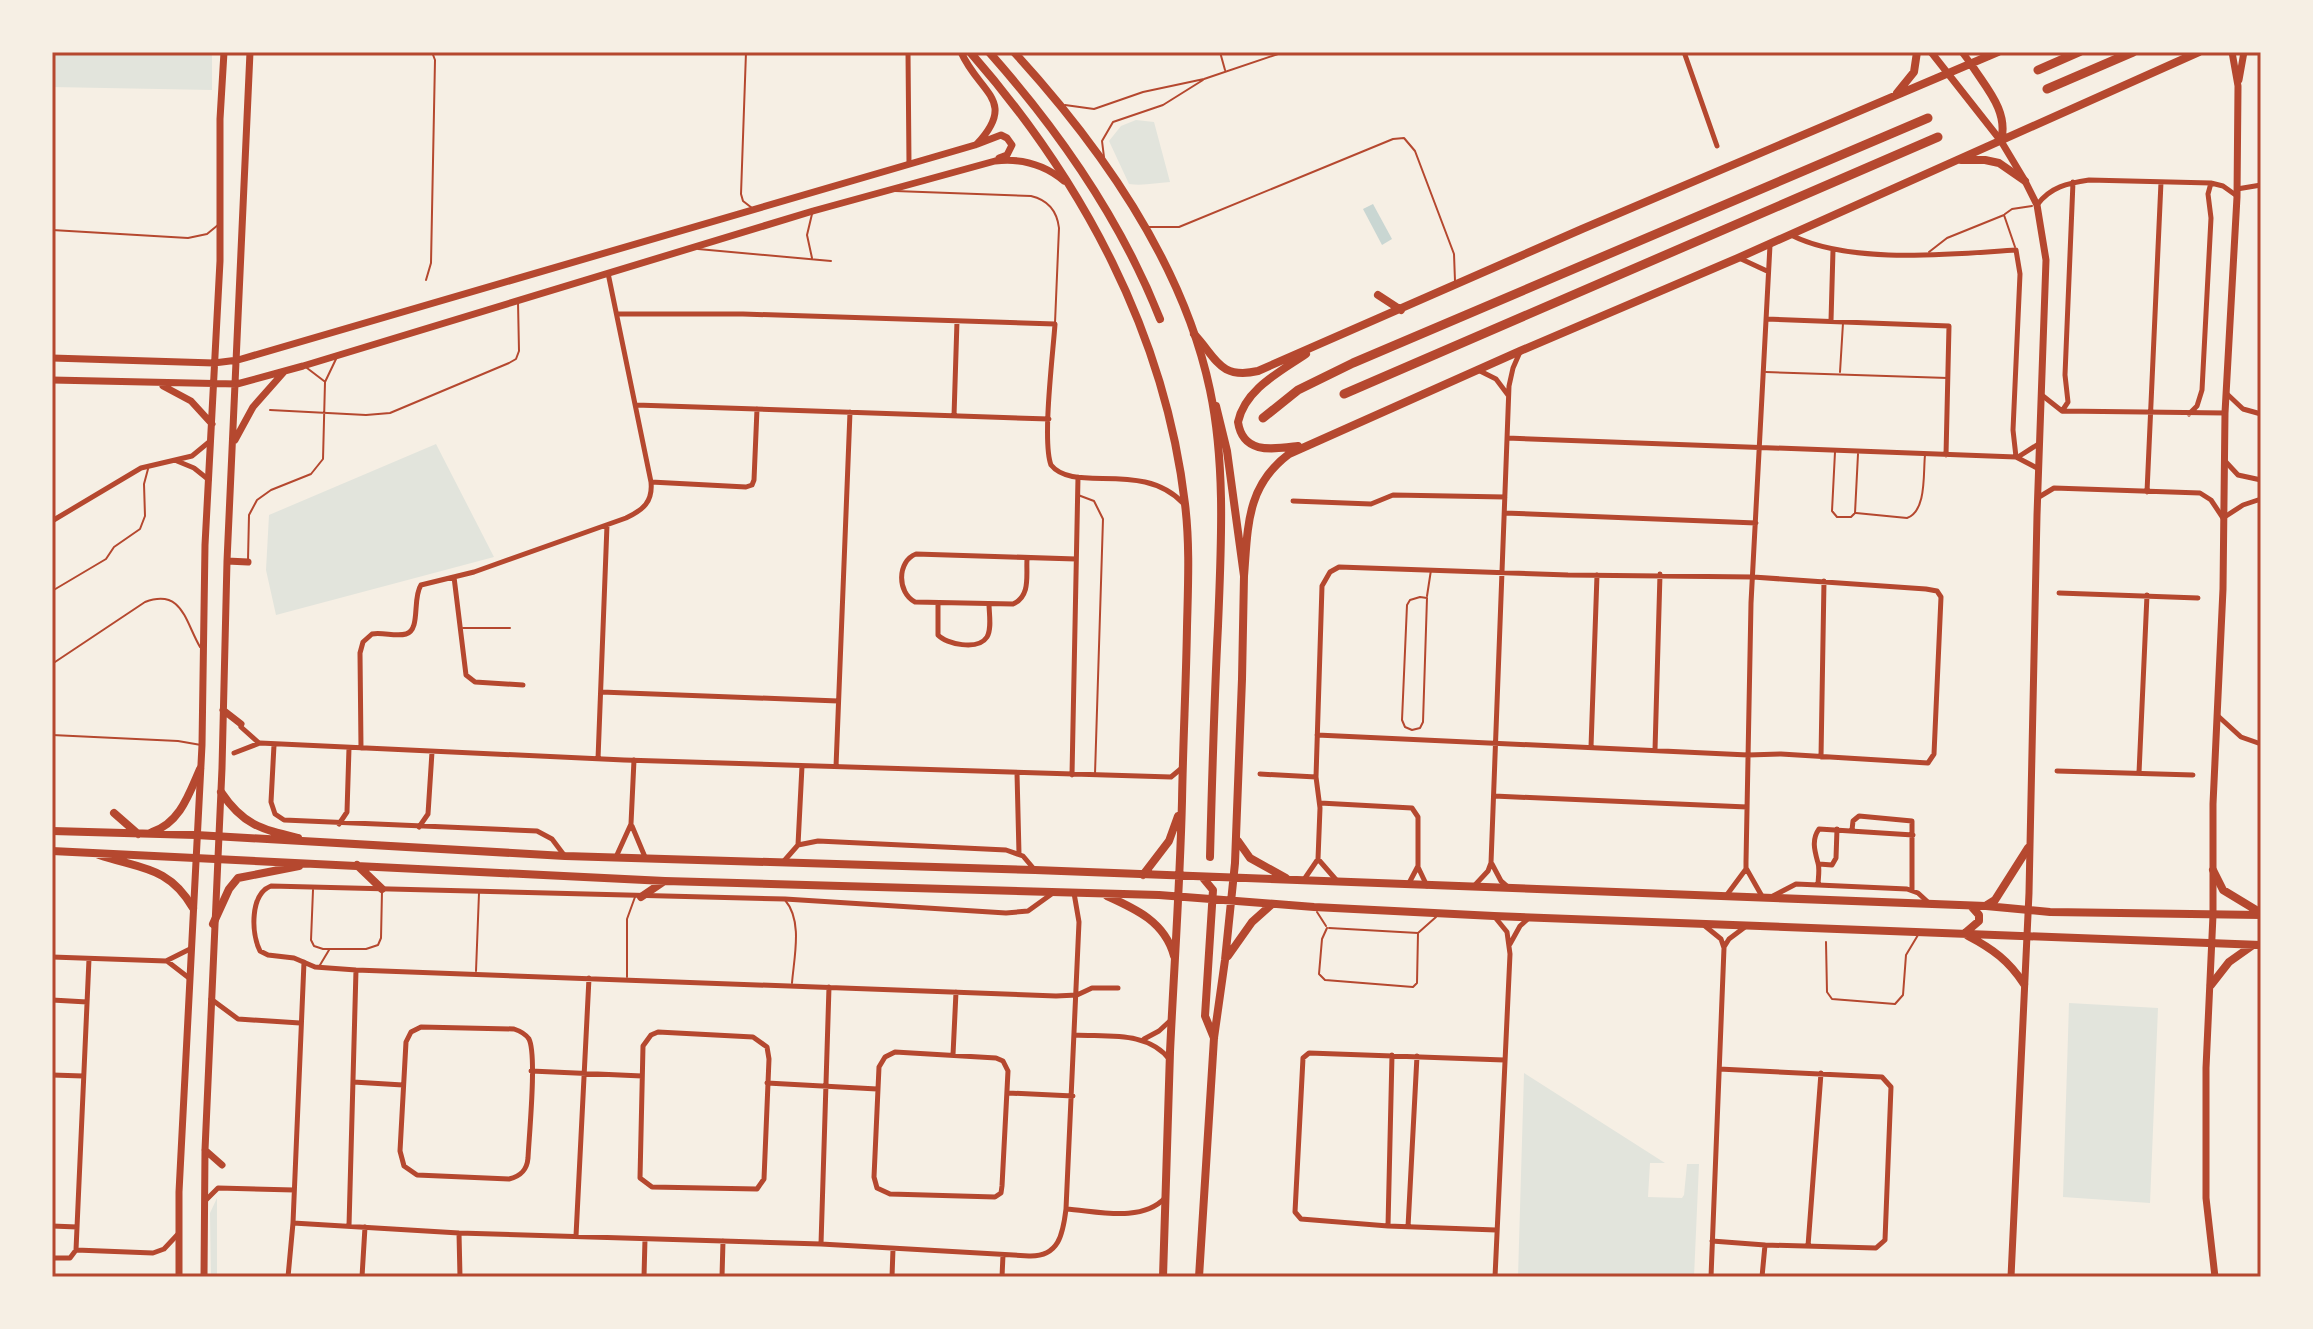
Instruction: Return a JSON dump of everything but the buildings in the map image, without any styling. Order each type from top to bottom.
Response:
[{"type":"highway","points":[[2038,70],[2079,52]]},
{"type":"highway","points":[[2047,89],[2133,52]]},
{"type":"highway","points":[[1263,418],[1298,390],[1353,363],[1928,118]]},
{"type":"highway","points":[[1344,394],[1938,137]]},
{"type":"main road","points":[[179,1276],[179,1192],[202,745],[202,650],[221,221],[222,52]]},
{"type":"main road","points":[[204,1276],[205,1150],[221,792],[231,450],[237,384],[251,52]]},
{"type":"main road","points":[[961,52],[990,95],[995,110],[993,125],[975,145]]},
{"type":"main road","points":[[970,52],[1071,187],[1115,263],[1145,335],[1174,434],[1185,506],[1188,590],[1180,876],[1163,1277]]},
{"type":"main road","points":[[989,52],[1042,116],[1103,204],[1145,280],[1160,319]]},
{"type":"main road","points":[[1014,52],[1057,102],[1106,168],[1144,227],[1180,296],[1227,451],[1244,576]]},
{"type":"main road","points":[[1895,95],[1914,72],[1917,52]]},
{"type":"main road","points":[[1931,52],[2001,141],[2025,181],[2037,205],[2046,260],[2028,848],[2029,909],[2011,1277]]},
{"type":"main road","points":[[1962,52],[2003,117],[2005,129],[2001,141]]},
{"type":"main road","points":[[1193,333],[1217,364],[1242,374],[1258,371],[1993,52]]},
{"type":"main road","points":[[1199,1277],[1214,1038],[1234,879],[1244,576],[1250,515],[1256,493],[1275,466],[1307,445],[1770,244],[2199,52]]},
{"type":"main road","points":[[2232,52],[2238,86]]},
{"type":"main road","points":[[2215,1277],[2206,1188],[2206,1068],[2211,985],[2225,413],[2237,193],[2238,86],[2244,52]]},
{"type":"main road","points":[[52,358],[214,363],[238,360],[1005,136],[1011,143],[1007,155],[984,164]]},
{"type":"main road","points":[[52,380],[237,384],[813,211],[1005,160],[1027,162],[1055,174],[1071,187]]},
{"type":"main road","points":[[1956,160],[1999,163],[2025,181]]},
{"type":"main road","points":[[1378,295],[1401,310]]},
{"type":"main road","points":[[1307,445],[1259,448],[1245,440],[1238,422],[1245,403],[1254,392],[1322,342]]},
{"type":"main road","points":[[231,450],[253,407],[285,372]]},
{"type":"main road","points":[[153,383],[182,395],[199,408],[212,424]]},
{"type":"main road","points":[[1210,389],[1217,442],[1220,535],[1210,857]]},
{"type":"main road","points":[[227,561],[248,562]]},
{"type":"main road","points":[[223,710],[241,725]]},
{"type":"main road","points":[[141,834],[162,828],[176,817],[200,769]]},
{"type":"main road","points":[[221,792],[238,815],[253,825],[318,843]]},
{"type":"main road","points":[[1143,875],[1169,841],[1176,826],[1182,796]]},
{"type":"main road","points":[[114,813],[141,834]]},
{"type":"main road","points":[[52,831],[196,835],[565,856],[1035,870],[2029,909],[2261,914]]},
{"type":"main road","points":[[1236,836],[1250,858],[1290,881]]},
{"type":"main road","points":[[1986,906],[1995,900],[2028,848]]},
{"type":"main road","points":[[52,851],[665,881],[1094,892],[1494,916],[2257,945]]},
{"type":"main road","points":[[87,851],[161,873],[175,884],[193,908]]},
{"type":"main road","points":[[213,924],[229,889],[238,878],[316,863]]},
{"type":"main road","points":[[357,865],[382,889]]},
{"type":"main road","points":[[2213,870],[2223,890],[2261,914]]},
{"type":"main road","points":[[1202,877],[1211,884],[1213,899],[1205,1016],[1214,1038]]},
{"type":"main road","points":[[638,897],[665,881]]},
{"type":"main road","points":[[1094,892],[1130,907],[1157,924],[1169,940],[1176,967]]},
{"type":"main road","points":[[1225,960],[1244,931],[1271,905]]},
{"type":"main road","points":[[1964,933],[1979,921],[1979,915],[1971,906]]},
{"type":"main road","points":[[1964,933],[2000,954],[2024,984]]},
{"type":"main road","points":[[2211,985],[2229,962],[2257,945]]},
{"type":"main road","points":[[205,1150],[222,1165]]},
{"type":"street","points":[[908,52],[909,164]]},
{"type":"street","points":[[1684,52],[1717,146]]},
{"type":"street","points":[[2037,205],[2052,190],[2073,182],[2211,183],[2237,193],[2261,185]]},
{"type":"street","points":[[2062,411],[2068,400],[2065,375],[2073,182]]},
{"type":"street","points":[[2147,492],[2161,182]]},
{"type":"street","points":[[2189,414],[2197,406],[2202,390],[2211,218],[2208,194],[2211,183]]},
{"type":"street","points":[[1790,235],[1833,250],[1926,256],[2016,250],[2020,274],[2013,430],[2016,457]]},
{"type":"street","points":[[1726,896],[1746,868],[1753,577],[1770,244]]},
{"type":"street","points":[[1831,321],[1833,250]]},
{"type":"street","points":[[1738,258],[1767,271]]},
{"type":"street","points":[[361,748],[363,642],[378,633],[405,635],[411,632],[418,589],[425,583],[454,577],[607,525],[643,509],[650,499],[651,482],[608,272]]},
{"type":"street","points":[[618,314],[743,314],[1055,324],[1049,410],[1048,452],[1051,465],[1061,474],[1078,477],[1149,482],[1168,490],[1185,506]]},
{"type":"street","points":[[1766,319],[1946,324],[1951,330],[1946,455]]},
{"type":"street","points":[[954,416],[957,321]]},
{"type":"street","points":[[1473,887],[1482,880],[1491,863],[1509,396],[1513,368],[1520,351]]},
{"type":"street","points":[[1478,370],[1496,379],[1509,396]]},
{"type":"street","points":[[2226,393],[2243,409],[2261,414]]},
{"type":"street","points":[[2043,396],[2062,411],[2225,413]]},
{"type":"street","points":[[2068,400],[2088,412]]},
{"type":"street","points":[[636,405],[1049,419]]},
{"type":"street","points":[[651,482],[752,485],[757,409]]},
{"type":"street","points":[[836,767],[850,412]]},
{"type":"street","points":[[1507,438],[2016,457],[2039,469]]},
{"type":"street","points":[[52,521],[150,464],[176,461],[199,452],[210,440]]},
{"type":"street","points":[[2016,457],[2041,443]]},
{"type":"street","points":[[2224,459],[2238,475],[2261,480]]},
{"type":"street","points":[[176,461],[194,468],[209,480]]},
{"type":"street","points":[[1072,775],[1078,477]]},
{"type":"street","points":[[2038,498],[2049,489],[2206,495],[2223,518],[2243,505],[2261,499]]},
{"type":"street","points":[[1293,501],[1371,504],[1393,495],[1505,497]]},
{"type":"street","points":[[1504,513],[1756,523]]},
{"type":"street","points":[[598,759],[607,525]]},
{"type":"street","points":[[1027,559],[1025,592],[1021,600],[1013,604],[915,602],[904,594],[903,565],[912,555],[1076,559]]},
{"type":"street","points":[[1302,881],[1318,859],[1320,803],[1316,777],[1317,735],[1322,586],[1330,572],[1339,567],[1753,577],[1926,589],[1937,591],[1941,597],[1934,754],[1928,763],[1317,735]]},
{"type":"street","points":[[1655,750],[1660,574]]},
{"type":"street","points":[[1591,747],[1597,575]]},
{"type":"street","points":[[454,577],[468,679],[523,685]]},
{"type":"street","points":[[1821,757],[1824,581]]},
{"type":"street","points":[[2059,593],[2198,598]]},
{"type":"street","points":[[2139,773],[2147,595]]},
{"type":"street","points":[[938,603],[938,635],[952,643],[978,644],[985,640],[988,633],[989,604]]},
{"type":"street","points":[[601,692],[838,701]]},
{"type":"street","points":[[2218,716],[2241,737],[2261,744]]},
{"type":"street","points":[[241,725],[249,737],[274,745],[432,752],[1171,777],[1179,773],[1184,765]]},
{"type":"street","points":[[234,753],[260,743]]},
{"type":"street","points":[[274,745],[271,802],[275,814],[284,820],[537,831],[552,839],[565,856]]},
{"type":"street","points":[[339,824],[347,812],[349,748]]},
{"type":"street","points":[[419,827],[428,814],[432,752]]},
{"type":"street","points":[[616,857],[631,824],[634,760]]},
{"type":"street","points":[[798,845],[802,766]]},
{"type":"street","points":[[2057,771],[2193,775]]},
{"type":"street","points":[[1017,773],[1019,854]]},
{"type":"street","points":[[1260,774],[1316,777]]},
{"type":"street","points":[[1494,796],[1747,807]]},
{"type":"street","points":[[1320,803],[1412,808],[1418,817],[1418,866],[1427,886]]},
{"type":"street","points":[[1852,830],[1855,818],[1909,820],[1913,823],[1912,890]]},
{"type":"street","points":[[631,824],[646,858]]},
{"type":"street","points":[[1818,885],[1816,831],[1822,828],[1913,835]]},
{"type":"street","points":[[1819,864],[1832,865],[1835,861],[1837,829]]},
{"type":"street","points":[[784,861],[798,845],[818,841],[1006,850],[1019,854],[1035,870]]},
{"type":"street","points":[[1318,859],[1338,882]]},
{"type":"street","points":[[1491,863],[1501,881],[1509,888]]},
{"type":"street","points":[[1408,885],[1418,866]]},
{"type":"street","points":[[1746,868],[1767,899],[1790,886],[1818,885],[1912,890],[1930,905]]},
{"type":"street","points":[[1054,892],[1038,906],[1017,913],[785,899],[271,886],[261,891],[256,901],[256,942],[260,951],[268,955],[294,958],[319,967],[356,970],[1077,995],[1092,988],[1118,988]]},
{"type":"street","points":[[293,1223],[459,1233],[821,1244],[1003,1255],[1038,1256],[1053,1250],[1063,1235],[1073,1096],[1079,922],[1074,892]]},
{"type":"street","points":[[1494,916],[1507,932],[1510,945],[1495,1277]]},
{"type":"street","points":[[1510,945],[1520,926],[1530,917]]},
{"type":"street","points":[[1702,923],[1721,939],[1724,948],[1711,1277]]},
{"type":"street","points":[[1724,948],[1736,932],[1749,924]]},
{"type":"street","points":[[52,957],[166,961],[190,949]]},
{"type":"street","points":[[52,1258],[70,1258],[76,1250],[89,959]]},
{"type":"street","points":[[166,961],[189,978]]},
{"type":"street","points":[[288,1277],[304,962]]},
{"type":"street","points":[[349,1226],[356,970]]},
{"type":"street","points":[[576,1236],[589,978]]},
{"type":"street","points":[[821,1244],[829,987]]},
{"type":"street","points":[[953,1055],[956,992]]},
{"type":"street","points":[[211,999],[238,1019],[300,1023]]},
{"type":"street","points":[[52,1000],[87,1002]]},
{"type":"street","points":[[1144,1039],[1172,1019]]},
{"type":"street","points":[[421,1027],[520,1031],[531,1047],[531,1071],[528,1163],[523,1172],[509,1179],[417,1175],[407,1170],[400,1156],[406,1042],[411,1032],[421,1027]]},
{"type":"street","points":[[658,1032],[753,1037],[763,1043],[769,1053],[764,1179],[760,1186],[749,1190],[652,1187],[643,1182],[638,1173],[642,1076],[643,1046],[651,1035],[658,1032]]},
{"type":"street","points":[[1075,1035],[1144,1039],[1159,1048],[1170,1060]]},
{"type":"street","points":[[1496,1230],[1301,1219],[1295,1212],[1303,1058],[1309,1053],[1504,1060]]},
{"type":"street","points":[[890,1054],[953,1055],[996,1058],[1003,1061],[1008,1071],[1001,1193],[995,1197],[890,1194],[877,1188],[874,1177],[879,1067],[890,1054]]},
{"type":"street","points":[[1388,1226],[1392,1055]]},
{"type":"street","points":[[1408,1227],[1417,1056]]},
{"type":"street","points":[[1712,1241],[1876,1248],[1885,1240],[1891,1087],[1882,1077],[1719,1069]]},
{"type":"street","points":[[531,1071],[642,1076]]},
{"type":"street","points":[[1808,1246],[1821,1073]]},
{"type":"street","points":[[52,1075],[83,1076]]},
{"type":"street","points":[[353,1082],[403,1085]]},
{"type":"street","points":[[767,1083],[877,1089]]},
{"type":"street","points":[[1008,1093],[1073,1096]]},
{"type":"street","points":[[204,1202],[218,1188],[294,1190]]},
{"type":"street","points":[[1066,1209],[1139,1213],[1157,1205],[1168,1194]]},
{"type":"street","points":[[52,1226],[77,1227]]},
{"type":"street","points":[[362,1277],[365,1227]]},
{"type":"street","points":[[76,1250],[153,1253],[164,1249],[180,1231]]},
{"type":"street","points":[[459,1233],[460,1277]]},
{"type":"street","points":[[644,1277],[645,1239]]},
{"type":"street","points":[[722,1277],[723,1241]]},
{"type":"street","points":[[1762,1277],[1765,1245]]},
{"type":"street","points":[[892,1277],[893,1249]]},
{"type":"street","points":[[1002,1277],[1003,1255]]},
{"type":"lane","points":[[426,280],[431,263],[435,60],[432,52]]},
{"type":"lane","points":[[746,52],[741,194],[746,204],[757,209]]},
{"type":"lane","points":[[1220,52],[1226,72]]},
{"type":"lane","points":[[1057,102],[1094,109],[1143,92],[1204,79],[1284,52]]},
{"type":"lane","points":[[1106,168],[1102,141],[1113,122],[1163,105],[1204,79]]},
{"type":"lane","points":[[1144,227],[1179,227],[1401,138],[1415,151],[1454,254],[1457,274],[1454,286]]},
{"type":"lane","points":[[888,191],[1031,196],[1045,202],[1056,213],[1059,228],[1055,324]]},
{"type":"lane","points":[[1926,256],[1947,238],[2012,209],[2037,205]]},
{"type":"lane","points":[[812,259],[807,235],[813,211]]},
{"type":"lane","points":[[2004,215],[2016,250]]},
{"type":"lane","points":[[52,230],[188,238],[207,234],[221,221]]},
{"type":"lane","points":[[689,249],[831,261]]},
{"type":"lane","points":[[270,410],[374,415],[397,411],[513,362],[519,351],[518,301]]},
{"type":"lane","points":[[1840,374],[1843,322]]},
{"type":"lane","points":[[248,562],[249,515],[252,507],[263,494],[311,474],[321,465],[325,452],[325,382],[337,356]]},
{"type":"lane","points":[[303,366],[325,382]]},
{"type":"lane","points":[[1763,372],[1949,378]]},
{"type":"lane","points":[[1835,450],[1832,511],[1837,517],[1851,517],[1855,513],[1858,451]]},
{"type":"lane","points":[[1855,513],[1913,516],[1920,507],[1925,454]]},
{"type":"lane","points":[[52,591],[106,559],[113,548],[137,533],[144,521],[144,484],[150,464]]},
{"type":"lane","points":[[1077,495],[1094,501],[1103,519],[1095,775]]},
{"type":"lane","points":[[1427,598],[1410,600],[1407,605],[1402,720],[1405,727],[1412,730],[1420,728],[1423,722],[1427,598],[1431,569]]},
{"type":"lane","points":[[52,664],[145,602],[161,598],[169,598],[179,606],[202,650]]},
{"type":"lane","points":[[462,628],[510,628]]},
{"type":"lane","points":[[52,735],[202,745]]},
{"type":"lane","points":[[313,887],[311,940],[317,948],[329,949],[370,949],[378,945],[381,938],[382,889]]},
{"type":"lane","points":[[476,974],[479,892]]},
{"type":"lane","points":[[627,979],[627,919],[638,897]]},
{"type":"lane","points":[[785,899],[796,921],[792,986]]},
{"type":"lane","points":[[1314,907],[1327,928]]},
{"type":"lane","points":[[1327,928],[1418,933],[1442,912]]},
{"type":"lane","points":[[1327,928],[1322,939],[1319,974],[1325,980],[1413,987],[1417,983],[1418,933]]},
{"type":"lane","points":[[1826,942],[1827,992],[1832,999],[1895,1004],[1902,999],[1906,955],[1922,931]]},
{"type":"lane","points":[[319,967],[329,949]]},
{"type":"shaded area","points":[[52,52],[212,52],[212,90],[52,87]]},
{"type":"shaded area","points":[[1136,120],[1154,122],[1170,182],[1129,184],[1109,141],[1121,126]]},
{"type":"shaded area","points":[[1373,204],[1392,239],[1382,245],[1363,209]]},
{"type":"shaded area","points":[[436,444],[494,557],[276,615],[266,570],[269,515]]},
{"type":"shaded area","points":[[2069,1003],[2158,1008],[2150,1203],[2063,1197]]},
{"type":"shaded area","points":[[1524,1073],[1665,1163],[1650,1163],[1648,1197],[1682,1198],[1687,1164],[1699,1164],[1694,1277],[1518,1277]]},
{"type":"shaded area","points":[[217,1198],[217,1277],[211,1277],[210,1213]]}]
